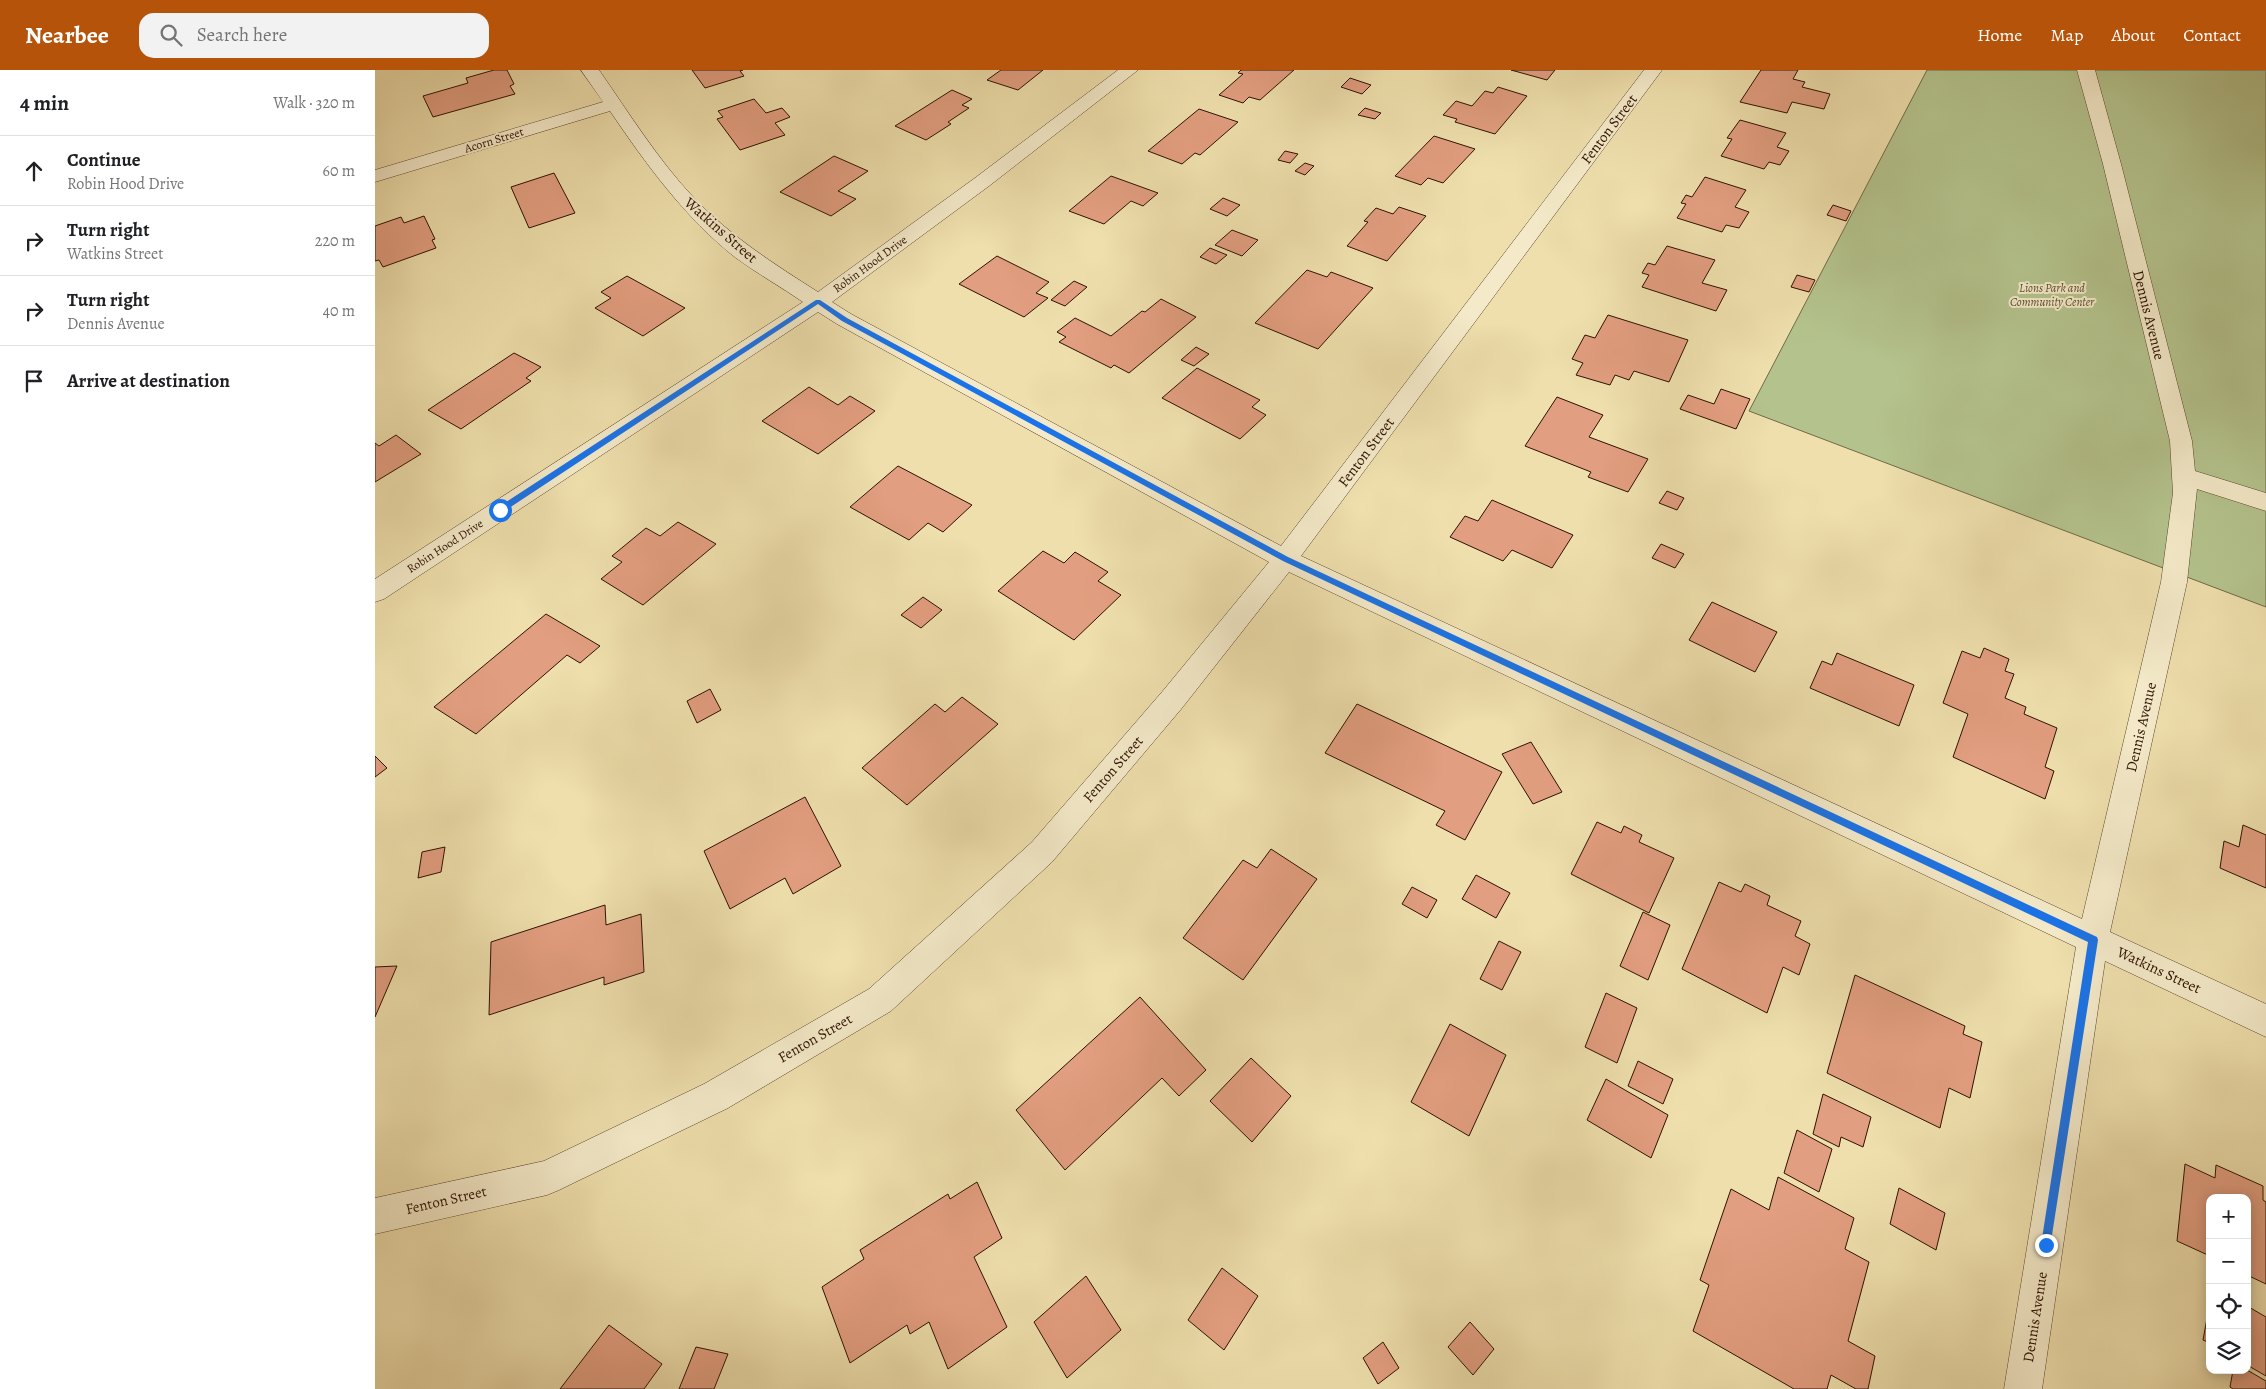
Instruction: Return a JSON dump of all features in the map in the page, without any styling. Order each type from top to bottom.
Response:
[{"type":"street","name":"Watkins Street","points":[[590,70],[643,146],[687,202],[743,253],[844,319],[1285,559],[2266,1021]]},
{"type":"street","name":"Robin Hood Drive","points":[[375,592],[818,302],[982,182],[1129,70]]},
{"type":"street","name":"Fenton Street","points":[[375,1216],[547,1178],[715,1096],[880,1000],[1042,852],[1172,700],[1285,559],[1653,70]]},
{"type":"street","name":"Dennis Avenue","points":[[2023,1389],[2093,940],[2174,582],[2185,493],[2181,441],[2112,164],[2086,70]]},
{"type":"street","name":"Acorn Street","points":[[375,176],[614,104]]},
{"type":"street","points":[[2184,476],[2266,502]]},
{"type":"green space","name":"Lions Park and Community Center","points":[[1927,70],[2266,70],[2266,607],[1749,411]]},
{"type":"building","points":[[494,70],[507,70],[514,84],[510,86],[515,94],[433,117],[423,96],[468,83],[466,78]]},
{"type":"building","points":[[692,70],[743,70],[740,71],[744,76],[705,88]]},
{"type":"building","points":[[1001,70],[1043,70],[1018,90],[987,80]]},
{"type":"building","points":[[1241,70],[1294,70],[1260,100],[1249,97],[1243,103],[1219,95],[1243,74],[1238,73]]},
{"type":"building","points":[[1511,70],[1555,70],[1547,80]]},
{"type":"building","points":[[1761,70],[1798,70],[1793,79],[1805,82],[1802,87],[1830,94],[1824,109],[1792,102],[1787,113],[1740,102]]},
{"type":"building","points":[[1350,78],[1371,85],[1362,94],[1341,87]]},
{"type":"building","points":[[1498,87],[1527,96],[1495,134],[1455,122],[1457,119],[1443,115],[1456,101],[1472,106],[1485,91],[1493,93]]},
{"type":"building","points":[[952,90],[972,99],[962,105],[969,108],[948,122],[951,124],[926,140],[895,126]]},
{"type":"building","points":[[754,99],[766,113],[782,108],[790,117],[775,123],[785,135],[740,150],[717,119],[723,117],[718,111]]},
{"type":"building","points":[[1365,108],[1381,113],[1375,119],[1358,115]]},
{"type":"building","points":[[1199,109],[1238,122],[1200,155],[1195,153],[1182,164],[1148,151]]},
{"type":"building","points":[[1740,120],[1786,133],[1777,147],[1789,151],[1780,165],[1769,162],[1764,169],[1721,156],[1732,139],[1727,138]]},
{"type":"building","points":[[1434,136],[1475,149],[1443,183],[1428,178],[1421,185],[1395,176]]},
{"type":"building","points":[[1285,151],[1298,154],[1290,163],[1278,160]]},
{"type":"building","points":[[834,156],[868,171],[838,191],[856,199],[831,216],[780,192]]},
{"type":"building","points":[[1305,163],[1314,166],[1305,175],[1295,171]]},
{"type":"building","points":[[554,173],[575,213],[529,228],[511,187]]},
{"type":"building","points":[[1111,176],[1158,193],[1143,206],[1131,201],[1104,224],[1069,211]]},
{"type":"building","points":[[1705,177],[1746,190],[1735,207],[1749,212],[1739,228],[1726,225],[1722,232],[1677,218],[1686,204],[1681,203],[1686,195],[1692,197]]},
{"type":"building","points":[[1223,198],[1240,205],[1227,216],[1210,209]]},
{"type":"building","points":[[1833,205],[1851,211],[1846,221],[1827,215]]},
{"type":"building","points":[[1399,207],[1426,216],[1387,261],[1347,246],[1368,222],[1364,221],[1376,208],[1393,214]]},
{"type":"building","points":[[424,216],[435,239],[432,240],[436,248],[383,267],[379,260],[375,261],[375,226],[401,217],[404,223]]},
{"type":"building","points":[[1232,230],[1258,240],[1242,256],[1215,245]]},
{"type":"building","points":[[1667,246],[1715,260],[1702,283],[1727,290],[1716,311],[1642,287],[1649,275],[1642,273],[1648,263],[1655,265]]},
{"type":"building","points":[[1210,248],[1227,255],[1216,264],[1200,257]]},
{"type":"building","points":[[997,256],[1049,282],[1036,293],[1048,298],[1024,317],[959,284]]},
{"type":"building","points":[[1307,270],[1327,277],[1331,272],[1373,288],[1318,349],[1255,323]]},
{"type":"building","points":[[1797,275],[1815,280],[1809,292],[1791,287]]},
{"type":"building","points":[[627,276],[685,308],[643,336],[595,308],[611,298],[601,292]]},
{"type":"building","points":[[1074,281],[1087,287],[1065,306],[1051,300]]},
{"type":"building","points":[[1161,299],[1196,317],[1129,373],[1114,365],[1111,368],[1059,342],[1066,337],[1057,332],[1075,318],[1111,336],[1142,311],[1145,312]]},
{"type":"building","points":[[1608,315],[1688,340],[1669,382],[1634,371],[1629,380],[1615,375],[1610,385],[1576,375],[1583,363],[1572,359],[1585,335],[1595,338]]},
{"type":"building","points":[[1196,347],[1209,354],[1194,366],[1181,360]]},
{"type":"building","points":[[514,353],[541,367],[526,378],[531,381],[461,429],[428,410]]},
{"type":"building","points":[[1197,368],[1260,400],[1252,407],[1266,415],[1240,439],[1162,398]]},
{"type":"building","points":[[809,387],[838,405],[850,396],[875,411],[818,454],[762,421]]},
{"type":"building","points":[[1721,389],[1750,399],[1736,429],[1680,409],[1688,395],[1714,404]]},
{"type":"building","points":[[1557,397],[1603,415],[1589,437],[1648,459],[1628,492],[1588,477],[1591,472],[1525,446]]},
{"type":"building","points":[[396,435],[421,454],[375,482],[375,443],[379,446]]},
{"type":"building","points":[[898,466],[972,505],[943,532],[928,523],[909,540],[850,507]]},
{"type":"building","points":[[1667,491],[1684,498],[1677,510],[1659,503]]},
{"type":"building","points":[[1492,500],[1573,535],[1552,568],[1512,550],[1503,561],[1450,537],[1465,516],[1478,521]]},
{"type":"building","points":[[678,522],[716,544],[643,605],[601,579],[622,562],[612,556],[646,528],[660,536]]},
{"type":"building","points":[[1661,544],[1684,554],[1675,568],[1652,558]]},
{"type":"building","points":[[1043,551],[1064,563],[1075,552],[1108,572],[1098,581],[1121,595],[1074,640],[998,591]]},
{"type":"building","points":[[923,597],[942,610],[921,628],[901,615]]},
{"type":"building","points":[[1712,602],[1777,632],[1755,672],[1689,640]]},
{"type":"building","points":[[546,614],[600,646],[580,663],[567,655],[476,734],[434,707]]},
{"type":"building","points":[[1984,648],[2009,659],[2005,671],[2014,674],[2005,698],[2026,707],[2024,714],[2057,728],[2045,767],[2054,771],[2045,799],[1953,757],[1968,714],[1943,703],[1962,651],[1980,658]]},
{"type":"building","points":[[1837,653],[1914,685],[1899,726],[1810,688],[1822,661],[1832,665]]},
{"type":"building","points":[[710,689],[721,710],[697,723],[687,701]]},
{"type":"building","points":[[962,697],[998,724],[907,805],[862,768],[935,704],[945,712]]},
{"type":"building","points":[[1357,704],[1502,772],[1465,840],[1436,825],[1445,811],[1325,753]]},
{"type":"building","points":[[1531,742],[1562,792],[1533,804],[1502,754]]},
{"type":"building","points":[[375,756],[387,768],[375,777]]},
{"type":"building","points":[[805,797],[841,866],[793,894],[785,878],[730,909],[704,851]]},
{"type":"building","points":[[1597,822],[1621,833],[1624,826],[1642,835],[1639,842],[1674,858],[1649,913],[1571,874]]},
{"type":"building","points":[[2243,825],[2266,835],[2266,888],[2220,868],[2224,841],[2239,847]]},
{"type":"building","points":[[445,847],[441,872],[418,878],[422,852]]},
{"type":"building","points":[[1271,849],[1317,879],[1243,980],[1183,938],[1243,860],[1257,868]]},
{"type":"building","points":[[1476,875],[1510,893],[1496,918],[1462,899]]},
{"type":"building","points":[[1719,882],[1741,892],[1745,884],[1770,896],[1767,905],[1801,921],[1795,936],[1810,944],[1799,975],[1783,967],[1767,1013],[1682,969]]},
{"type":"building","points":[[1412,887],[1437,900],[1427,918],[1402,904]]},
{"type":"building","points":[[605,905],[606,925],[641,914],[644,972],[604,985],[604,977],[489,1015],[491,942]]},
{"type":"building","points":[[1643,912],[1670,925],[1648,980],[1620,966]]},
{"type":"building","points":[[1499,941],[1521,952],[1502,990],[1480,979]]},
{"type":"building","points":[[397,966],[375,1017],[375,967]]},
{"type":"building","points":[[1855,975],[1965,1026],[1963,1034],[1982,1042],[1970,1098],[1949,1088],[1940,1128],[1827,1073]]},
{"type":"building","points":[[1606,993],[1637,1008],[1617,1063],[1585,1047]]},
{"type":"building","points":[[1140,997],[1206,1070],[1179,1096],[1162,1078],[1065,1170],[1016,1110]]},
{"type":"building","points":[[1450,1024],[1506,1055],[1469,1136],[1411,1102]]},
{"type":"building","points":[[1251,1058],[1291,1096],[1252,1142],[1210,1101]]},
{"type":"building","points":[[1638,1061],[1673,1079],[1663,1104],[1628,1086]]},
{"type":"building","points":[[1606,1079],[1668,1115],[1651,1158],[1587,1120]]},
{"type":"building","points":[[1823,1094],[1871,1117],[1863,1147],[1841,1137],[1839,1147],[1813,1134]]},
{"type":"building","points":[[1797,1130],[1832,1149],[1819,1192],[1784,1173]]},
{"type":"building","points":[[2185,1164],[2215,1178],[2216,1165],[2263,1186],[2263,1200],[2266,1202],[2266,1284],[2251,1277],[2251,1194],[2206,1194],[2206,1254],[2177,1241]]},
{"type":"building","points":[[1778,1177],[1854,1218],[1845,1249],[1869,1262],[1848,1341],[1875,1356],[1868,1389],[1856,1389],[1831,1375],[1827,1389],[1794,1389],[1693,1331],[1709,1285],[1700,1280],[1731,1189],[1769,1210]]},
{"type":"building","points":[[977,1182],[1002,1238],[974,1257],[1007,1327],[948,1369],[929,1322],[910,1334],[907,1325],[850,1363],[822,1287],[864,1259],[860,1250],[948,1194],[950,1199]]},
{"type":"building","points":[[1899,1188],[1945,1213],[1936,1250],[1890,1224]]},
{"type":"building","points":[[1222,1268],[1258,1296],[1224,1350],[1188,1320]]},
{"type":"building","points":[[1086,1276],[1121,1330],[1067,1378],[1034,1322]]},
{"type":"building","points":[[2251,1308],[2266,1317],[2266,1376],[2251,1367]]},
{"type":"building","points":[[1470,1322],[1494,1349],[1473,1375],[1448,1347]]},
{"type":"building","points":[[2206,1324],[2206,1341],[2203,1340]]},
{"type":"building","points":[[609,1325],[662,1364],[644,1389],[560,1389]]},
{"type":"building","points":[[1383,1342],[1399,1368],[1378,1384],[1363,1358]]},
{"type":"building","points":[[696,1347],[728,1354],[714,1389],[679,1389]]},
{"type":"building","points":[[2251,1372],[2266,1381],[2266,1389],[2233,1389],[2230,1387],[2232,1374],[2251,1374]]},
{"type":"route","points":[[500,510],[757,340],[818,302],[844,319],[1285,559],[2093,940],[2046,1245]]}]
